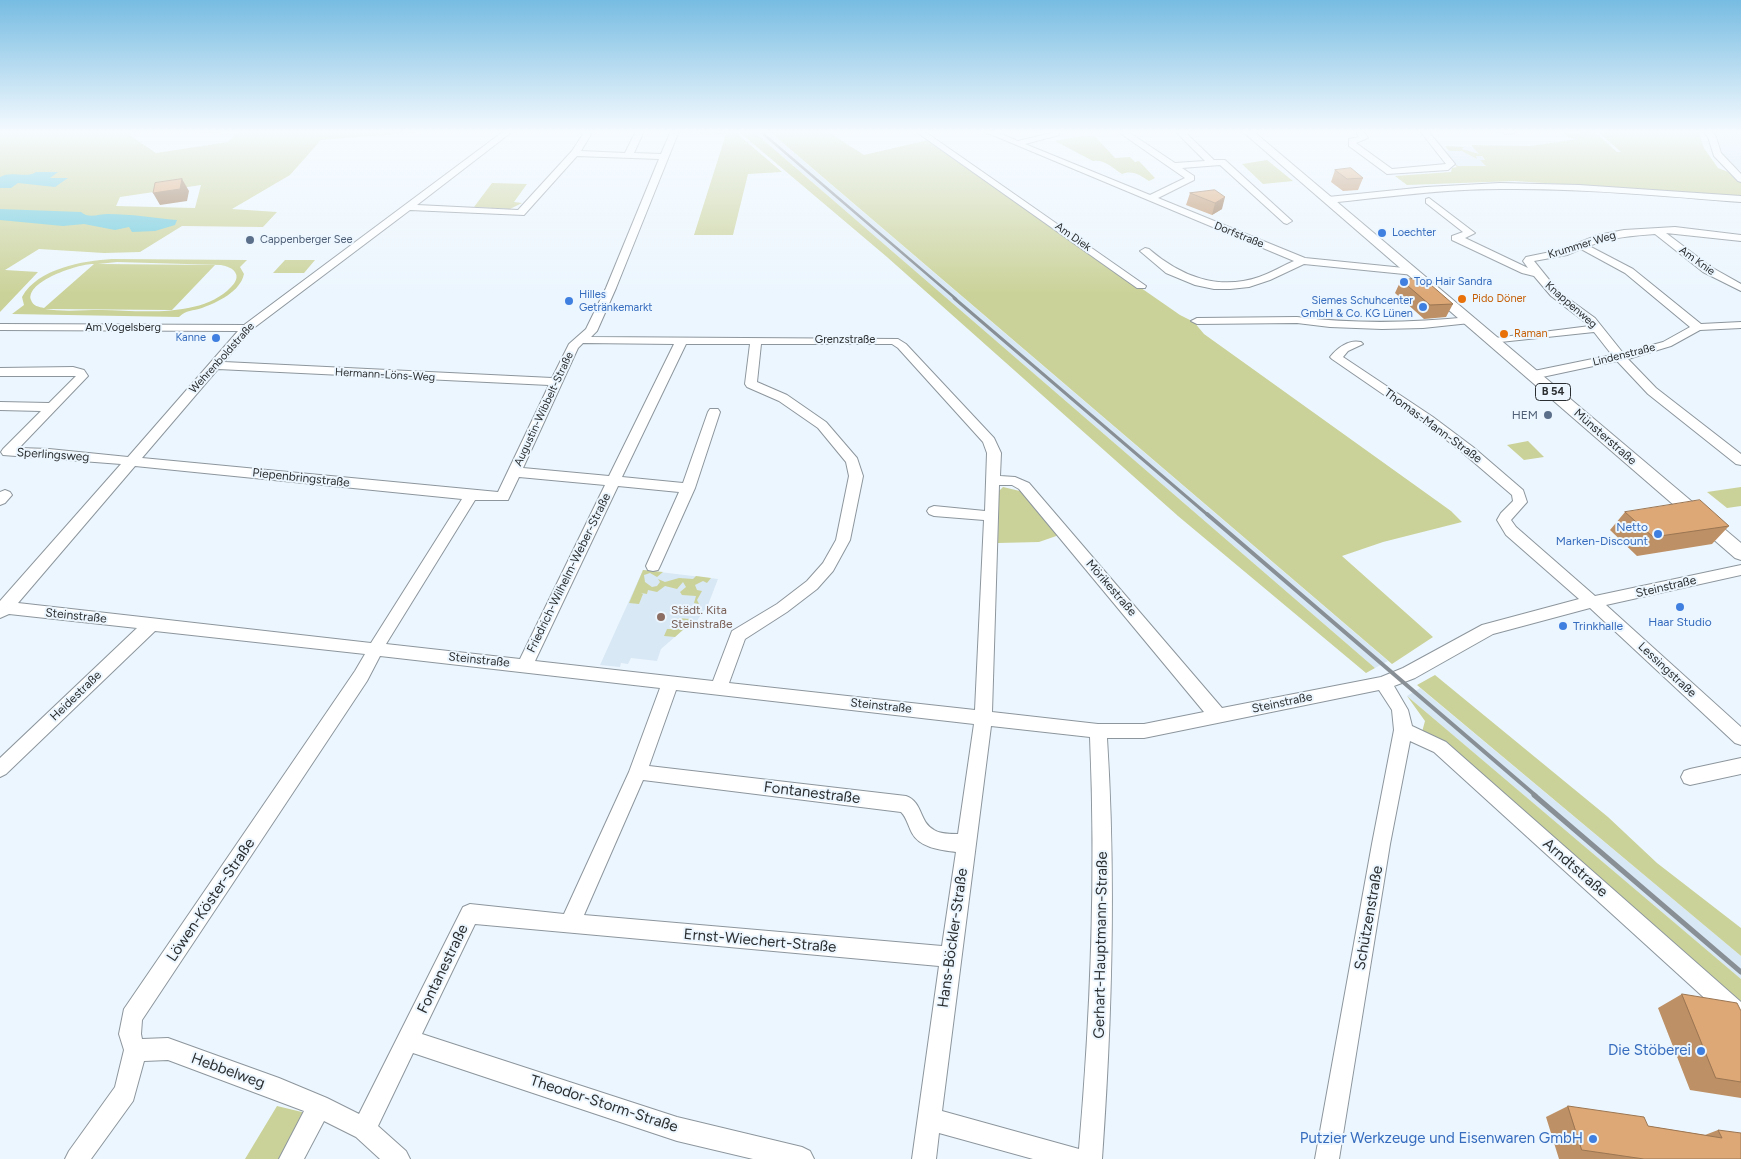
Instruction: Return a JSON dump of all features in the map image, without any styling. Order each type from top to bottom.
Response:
[{"type":"main road","name":"Münsterstraße","points":[[1311,185],[1495,341],[1741,554]]},
{"type":"street","name":"Wehrenboldstraße","points":[[2,609],[247,328],[436,185]]},
{"type":"street","points":[[509,226],[546,185]]},
{"type":"street","name":"Augustin-Wibbelt-Straße","points":[[471,495],[503,498],[573,346],[591,331],[652,185]]},
{"type":"street","name":"Am Diek","points":[[996,185],[1142,286]]},
{"type":"street","name":"Dorfstraße","points":[[1120,185],[1303,261],[1414,272]]},
{"type":"street","points":[[1151,198],[1177,185]]},
{"type":"street","points":[[1247,185],[1287,221]]},
{"type":"street","points":[[1328,200],[1417,191],[1524,186],[1741,199]]},
{"type":"street","name":"Knappenweg","points":[[1429,201],[1470,232],[1456,238],[1526,270],[1537,273],[1555,294],[1591,320],[1620,357],[1652,390],[1741,461]]},
{"type":"street","points":[[407,207],[521,213]]},
{"type":"street","name":"Krummer Weg","points":[[1537,273],[1528,262],[1530,259],[1563,253],[1602,237],[1656,230],[1696,231],[1741,238]]},
{"type":"street","name":"Am Knie","points":[[1656,230],[1726,282],[1741,288]]},
{"type":"street","points":[[1580,245],[1630,271],[1698,327]]},
{"type":"street","points":[[1145,251],[1156,262],[1179,276],[1221,286],[1254,282],[1303,261]]},
{"type":"street","points":[[1197,321],[1297,320],[1330,324],[1382,326],[1423,325],[1470,320]]},
{"type":"street","name":"Lindenstraße","points":[[1533,374],[1647,351],[1666,344],[1698,327],[1741,325]]},
{"type":"street","name":"Am Vogelsberg","points":[[0,328],[247,328]]},
{"type":"street","points":[[1495,341],[1598,328]]},
{"type":"street","name":"Grenzstraße","points":[[581,340],[894,341],[902,346],[989,441],[994,453],[984,718]]},
{"type":"street","name":"Friedrich-Wilhelm-Weber-Straße","points":[[525,665],[682,340]]},
{"type":"street","points":[[719,688],[738,635],[782,608],[812,585],[828,567],[843,540],[856,476],[852,461],[822,425],[783,398],[751,384],[756,340]]},
{"type":"street","name":"Thomas-Mann-Straße","points":[[1357,344],[1344,349],[1336,357],[1429,420],[1468,450],[1518,493],[1520,502],[1516,509],[1506,516],[1504,520],[1510,531],[1593,603]]},
{"type":"street","name":"Hermann-Löns-Weg","points":[[214,366],[557,382]]},
{"type":"street","name":"Sperlingsweg","points":[[0,372],[80,373],[81,378],[8,452],[50,453],[132,461]]},
{"type":"street","points":[[0,406],[52,407]]},
{"type":"street","points":[[653,566],[688,488],[714,412]]},
{"type":"street","name":"Piepenbringstraße","points":[[132,461],[471,495]]},
{"type":"street","name":"Augustin-Wibbelt-Straße","points":[[516,472],[614,480]]},
{"type":"street","name":"Friedrich-Wilhelm-Weber-Straße","points":[[614,480],[688,488]]},
{"type":"street","name":"Mörikestraße","points":[[993,480],[1016,481],[1024,486],[1218,716]]},
{"type":"street","points":[[376,649],[390,623],[471,495]]},
{"type":"street","points":[[934,511],[992,516]]},
{"type":"street","name":"Steinstraße","points":[[2,609],[525,665],[1098,731],[1144,731],[1383,683],[1409,673],[1488,628],[1741,570]]},
{"type":"street","name":"Lessingstraße","points":[[1593,603],[1741,738]]},
{"type":"street","name":"Heidestraße","points":[[0,769],[152,624]]},
{"type":"street","name":"Löwen-Köster-Straße","points":[[78,1159],[125,1093],[132,1072],[135,1050],[130,1034],[132,1018],[361,676],[376,649]]},
{"type":"street","points":[[570,924],[638,772],[670,683]]},
{"type":"street","name":"Schützenstraße","points":[[1327,1159],[1381,844],[1404,730],[1401,709],[1383,683]]},
{"type":"street","name":"Hans-Böckler-Straße","points":[[924,1159],[984,718]]},
{"type":"street","name":"Arndtstraße","points":[[1404,730],[1440,748],[1741,1016]]},
{"type":"street","name":"Gerhart-Hauptmann-Straße","points":[[1090,1159],[1098,1062],[1104,830],[1098,731]]},
{"type":"street","points":[[1690,777],[1741,766]]},
{"type":"street","name":"Fontanestraße","points":[[638,772],[906,804],[913,811],[920,830],[930,838],[966,844]]},
{"type":"street","name":"Fontanestraße","points":[[364,1129],[470,914],[570,924]]},
{"type":"street","name":"Ernst-Wiechert-Straße","points":[[570,924],[951,957]]},
{"type":"street","name":"Theodor-Storm-Straße","points":[[408,1040],[677,1129],[802,1159]]},
{"type":"street","name":"Hebbelweg","points":[[135,1050],[168,1049],[279,1089],[319,1106],[364,1129],[398,1159]]},
{"type":"street","points":[[291,1159],[319,1106]]},
{"type":"street","points":[[929,1119],[1076,1159]]},
{"type":"shaded area","points":[[816,185],[832,185],[1388,661],[1375,668]]},
{"type":"shaded area","name":"Städt. Kita Steinstraße","points":[[643,570],[718,579],[708,605],[691,629],[684,629],[661,649],[657,661],[631,658],[628,664],[621,663],[620,667],[600,665]]},
{"type":"shaded area","points":[[1420,688],[1741,956],[1741,979],[1407,696]]},
{"type":"green space","points":[[0,185],[200,185],[120,197],[116,206],[195,208],[201,185],[273,185],[232,209],[277,212],[263,227],[182,226],[140,252],[104,253],[39,249],[5,270],[38,272],[0,312]]},
{"type":"green space","points":[[490,185],[526,185],[514,202],[522,203],[510,209],[474,207]]},
{"type":"green space","points":[[710,185],[745,185],[733,235],[694,235]]},
{"type":"green space","points":[[802,185],[816,185],[1375,668],[1366,673],[1178,516],[887,257]]},
{"type":"green space","points":[[832,185],[993,185],[1180,315],[1194,322],[1204,334],[1451,511],[1462,522],[1383,542],[1342,556],[1433,637],[1392,664]]},
{"type":"green space","points":[[1576,185],[1741,185],[1741,196]]},
{"type":"green space","points":[[112,259],[247,260],[240,267],[244,274],[242,280],[228,296],[179,317],[12,314],[24,305],[22,297],[29,287],[39,279],[75,264]],"holes":[[[117,262],[221,265],[234,270],[236,278],[232,286],[219,297],[204,304],[170,311],[66,311],[45,309],[172,310],[215,265],[98,264]],[[87,264],[94,264],[44,308],[33,304],[31,293],[36,286],[45,280],[67,270]]]},
{"type":"green space","points":[[285,260],[315,260],[304,273],[273,273]]},
{"type":"green space","points":[[1528,441],[1544,457],[1524,460],[1507,445]]},
{"type":"green space","points":[[1003,487],[1024,492],[1062,534],[1039,542],[998,543],[999,491]]},
{"type":"green space","points":[[1741,487],[1741,506],[1727,508],[1707,492]]},
{"type":"green space","points":[[643,570],[663,572],[657,577],[650,573],[644,575],[645,582],[652,587],[657,586],[660,582],[658,579],[665,582],[679,578],[693,579],[696,576],[711,578],[707,583],[703,581],[695,585],[697,590],[702,591],[697,600],[699,604],[694,603],[696,596],[682,595],[680,592],[686,587],[683,582],[677,589],[665,586],[657,592],[648,590],[647,594],[641,593],[643,594],[639,604],[629,603]]},
{"type":"green space","points":[[678,618],[690,619],[689,621],[696,622],[691,629],[684,629],[675,637],[664,636],[667,629],[674,629]]},
{"type":"green space","points":[[1435,675],[1608,817],[1657,863],[1741,928],[1741,956],[1417,685]]},
{"type":"green space","points":[[1407,696],[1741,979],[1741,1008],[1422,732],[1425,721]]},
{"type":"green space","points":[[277,1106],[302,1112],[306,1120],[286,1159],[245,1159]]},
{"type":"water","points":[[0,185],[15,185],[11,188],[0,188]]},
{"type":"water","points":[[37,185],[58,185],[55,187]]},
{"type":"water","points":[[0,209],[81,212],[90,216],[108,214],[177,220],[175,225],[155,231],[132,232],[129,227],[115,230],[84,224],[63,226],[0,220]]},
{"type":"building","points":[[155,185],[181,185],[180,189],[153,193]]},
{"type":"building","points":[[1215,190],[1225,197],[1215,203],[1190,193]]},
{"type":"building","points":[[1423,278],[1453,304],[1430,305],[1401,280]]},
{"type":"building","points":[[1700,500],[1729,526],[1653,537],[1625,512]]},
{"type":"building","points":[[1682,994],[1737,1003],[1741,1011],[1741,1082],[1716,1078]]},
{"type":"building","points":[[1568,1106],[1644,1117],[1648,1126],[1722,1138],[1718,1130],[1741,1133],[1741,1159],[1644,1159],[1582,1150]]},
{"type":"railway","points":[[823,185],[956,299]]},
{"type":"railway","points":[[954,298],[1209,516]]},
{"type":"railway","points":[[1207,514],[1536,796]]},
{"type":"railway","points":[[1534,795],[1741,972]]},
{"type":"place","name":"Loechter","points":[[1382,233]]},
{"type":"place","name":"Cappenberger See","points":[[250,240]]},
{"type":"place","name":"Top Hair Sandra","points":[[1404,282]]},
{"type":"place","name":"Pido Döner","points":[[1462,299]]},
{"type":"place","name":"Hilles Getränkemarkt","points":[[569,301]]},
{"type":"place","name":"Siemes Schuhcenter GmbH & Co. KG Lünen","points":[[1423,307]]},
{"type":"place","name":"Raman","points":[[1504,334]]},
{"type":"place","name":"Kanne","points":[[216,338]]},
{"type":"place","name":"HEM","points":[[1548,415]]},
{"type":"place","name":"Netto Marken-Discount","points":[[1658,534]]},
{"type":"place","name":"Haar Studio","points":[[1680,607]]},
{"type":"place","name":"Städt. Kita Steinstraße","points":[[661,617]]},
{"type":"place","name":"Trinkhalle","points":[[1563,626]]},
{"type":"place","name":"Die Stöberei","points":[[1701,1051]]},
{"type":"place","name":"Putzier Werkzeuge und Eisenwaren GmbH","points":[[1593,1139]]}]
